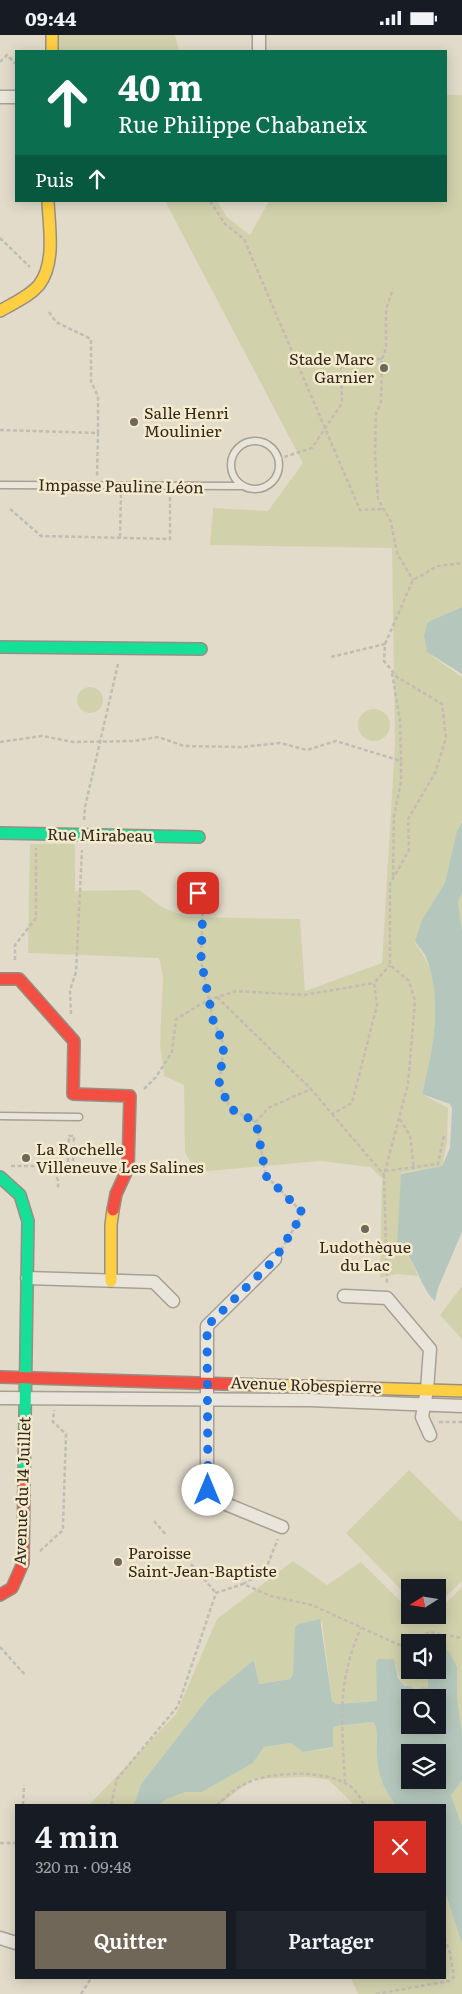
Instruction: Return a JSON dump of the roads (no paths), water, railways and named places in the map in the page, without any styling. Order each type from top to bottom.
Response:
[{"type":"street","points":[[52,35],[52,50]]},
{"type":"street","points":[[259,35],[259,50]]},
{"type":"street","points":[[0,97],[15,97]]},
{"type":"street","points":[[0,311],[32,293],[48,267],[48,202]]},
{"type":"street","points":[[0,647],[201,649]]},
{"type":"street","name":"Rue Mirabeau","points":[[0,833],[200,837]]},
{"type":"street","points":[[0,979],[19,979],[74,1041],[73,1094],[130,1096],[128,1168],[116,1194],[111,1225],[111,1281]]},
{"type":"street","name":"Avenue du 14 Juillet","points":[[0,1177],[15,1187],[24,1199],[27,1210],[23,1563],[12,1588],[0,1595]]},
{"type":"street","points":[[275,1259],[207,1326],[208,1490],[213,1498],[282,1527]]},
{"type":"street","points":[[27,1278],[154,1282],[173,1301]]},
{"type":"street","points":[[344,1297],[387,1298],[430,1349],[427,1389],[422,1417],[430,1435]]},
{"type":"street","name":"Avenue Robespierre","points":[[0,1377],[462,1391]]},
{"type":"street","name":"Avenue Robespierre","points":[[0,1398],[208,1400],[462,1406]]},
{"type":"street","points":[[0,1938],[15,1943]]},
{"type":"lane","name":"Impasse Pauline Léon","points":[[0,485],[242,486],[258,489],[272,482],[279,467],[274,451],[262,442],[254,441],[240,446],[235,452],[231,467],[232,474],[242,486]]},
{"type":"lane","points":[[0,1116],[79,1117]]},
{"type":"place","name":"Stade Marc Garnier","points":[[384,368]]},
{"type":"place","name":"Salle Henri Moulinier","points":[[134,422]]},
{"type":"place","name":"La Rochelle Villeneuve Les Salines","points":[[26,1158]]},
{"type":"place","name":"Ludothèque du Lac","points":[[365,1229]]},
{"type":"place","name":"Paroisse Saint-Jean-Baptiste","points":[[118,1562]]}]
